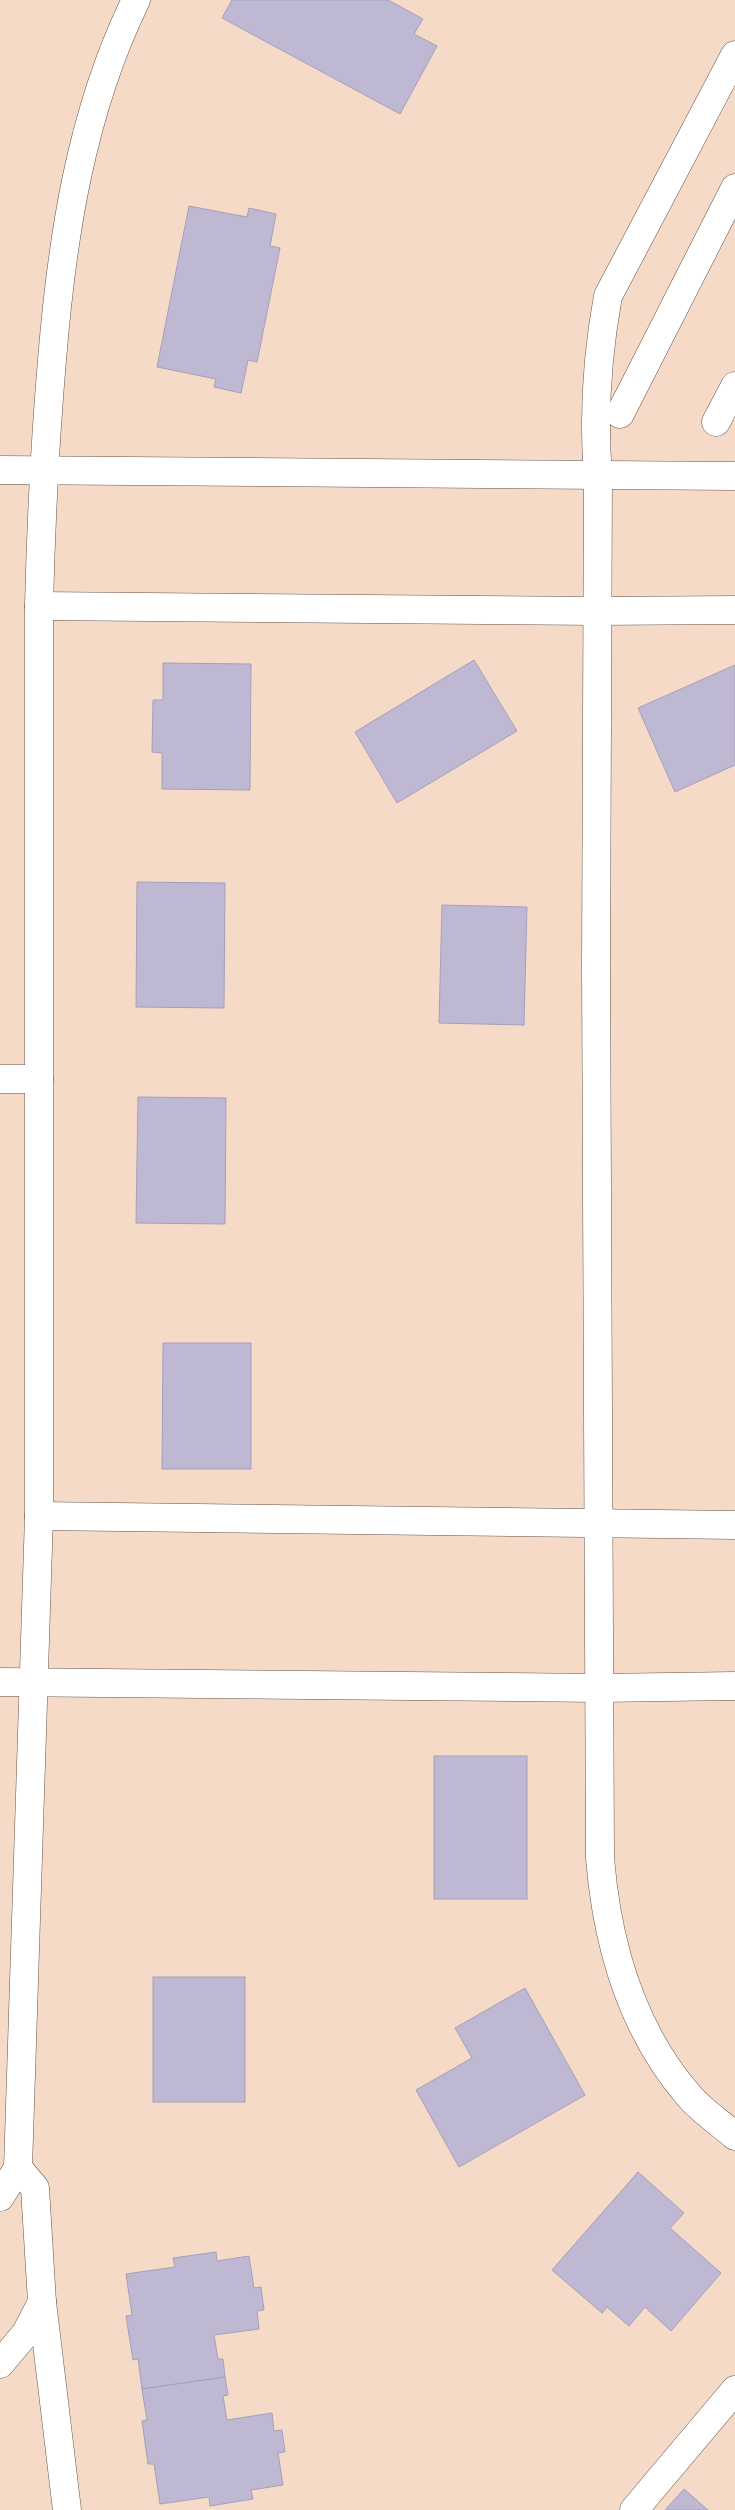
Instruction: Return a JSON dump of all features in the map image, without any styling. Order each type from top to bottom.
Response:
[{"type":"street","points":[[0,2197],[18,2168],[35,1682],[39,1516],[39,606],[43,470],[57,295],[76,176],[108,67],[136,0]]},
{"type":"street","points":[[735,55],[608,296],[600,338],[594,428],[598,476],[600,1858],[609,1932],[619,1968],[648,2036],[667,2067],[690,2097],[735,2136]]},
{"type":"street","points":[[620,414],[735,188]]},
{"type":"street","points":[[716,422],[735,386]]},
{"type":"street","points":[[0,470],[735,476]]},
{"type":"street","points":[[39,606],[597,611],[735,610]]},
{"type":"street","points":[[0,1079],[39,1079]]},
{"type":"street","points":[[39,1516],[735,1525]]},
{"type":"street","points":[[0,1682],[600,1688],[735,1686]]},
{"type":"street","points":[[18,2168],[35,2188],[37,2248],[42,2302],[67,2510]]},
{"type":"street","points":[[0,2364],[26,2333],[42,2302]]},
{"type":"street","points":[[634,2510],[735,2390]]},
{"type":"building","points":[[232,0],[388,0],[423,19],[414,34],[437,46],[400,114],[222,18]]},
{"type":"building","points":[[189,206],[247,217],[249,208],[276,214],[270,246],[280,248],[257,362],[248,360],[241,393],[214,387],[216,379],[157,367]]},
{"type":"building","points":[[474,660],[517,731],[397,803],[355,732]]},
{"type":"building","points":[[163,663],[251,664],[250,790],[162,789],[162,753],[152,752],[153,700],[163,700]]},
{"type":"building","points":[[735,665],[735,765],[675,792],[638,708]]},
{"type":"building","points":[[137,882],[225,883],[224,1008],[136,1007]]},
{"type":"building","points":[[442,905],[527,907],[524,1025],[439,1023]]},
{"type":"building","points":[[138,1097],[226,1098],[225,1224],[136,1223]]},
{"type":"building","points":[[163,1343],[251,1343],[251,1469],[162,1469]]},
{"type":"building","points":[[434,1756],[527,1756],[527,1899],[434,1899]]},
{"type":"building","points":[[153,1977],[245,1977],[245,2102],[153,2102]]},
{"type":"building","points":[[525,1988],[585,2095],[459,2167],[416,2090],[472,2058],[455,2028]]},
{"type":"building","points":[[638,2172],[684,2213],[670,2228],[721,2273],[671,2331],[645,2307],[629,2326],[607,2307],[602,2313],[552,2270]]},
{"type":"building","points":[[216,2252],[217,2261],[249,2256],[254,2288],[261,2287],[264,2310],[257,2311],[259,2329],[214,2335],[218,2359],[223,2359],[225,2377],[142,2389],[138,2359],[133,2360],[126,2316],[132,2315],[126,2274],[175,2267],[173,2258]]},
{"type":"building","points":[[225,2377],[228,2395],[223,2396],[227,2420],[272,2413],[274,2431],[282,2430],[285,2452],[278,2453],[283,2485],[251,2490],[253,2499],[210,2506],[209,2497],[160,2504],[154,2464],[148,2464],[142,2421],[147,2420],[142,2389]]},
{"type":"building","points":[[684,2489],[708,2510],[665,2510]]}]
